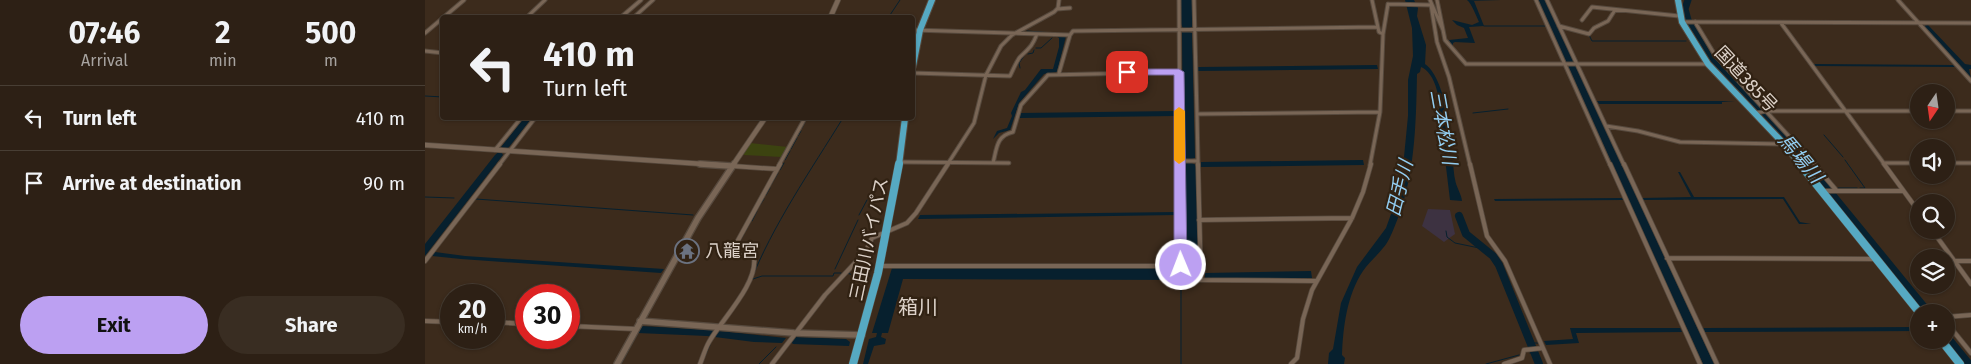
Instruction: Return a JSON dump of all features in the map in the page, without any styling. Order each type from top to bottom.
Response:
[{"type":"highway","points":[[915,56],[920,30],[932,0]]},
{"type":"highway","name":"国道385号","points":[[1678,0],[1682,20],[1708,64],[1756,112],[1784,144],[1913,304]]},
{"type":"highway","name":"三田川バイパス","points":[[853,364],[889,231],[905,120]]},
{"type":"highway","points":[[1948,349],[1960,364]]},
{"type":"street","points":[[446,15],[464,0]]},
{"type":"street","points":[[529,15],[545,0]]},
{"type":"street","points":[[624,15],[641,0]]},
{"type":"street","points":[[636,15],[653,0]]},
{"type":"street","points":[[831,15],[838,0]]},
{"type":"street","points":[[1057,9],[1059,0]]},
{"type":"street","points":[[881,266],[1181,265],[1182,161],[1179,0]]},
{"type":"street","points":[[1194,0],[1193,29],[1197,114],[1195,161],[1201,280],[1316,281]]},
{"type":"street","points":[[1372,0],[1377,27],[1379,32],[1383,34]]},
{"type":"street","points":[[1386,0],[1389,4]]},
{"type":"street","points":[[1437,0],[1448,45],[1466,64],[1708,64]]},
{"type":"street","points":[[1536,0],[1606,126],[1717,364]]},
{"type":"street","points":[[1547,0],[1559,26],[1571,64],[1700,364]]},
{"type":"street","points":[[1898,0],[1971,82]]},
{"type":"street","points":[[1389,4],[1430,3]]},
{"type":"street","points":[[1430,3],[1444,32]]},
{"type":"street","points":[[1430,3],[1439,54],[1449,77],[1487,236],[1505,262],[1550,364]]},
{"type":"street","points":[[1291,364],[1297,358],[1305,309],[1316,281],[1352,218],[1364,191],[1373,161],[1380,112],[1383,34],[1386,11],[1389,4]]},
{"type":"street","points":[[771,364],[844,272],[866,251],[872,238],[911,220],[974,123],[986,75],[1001,46],[1057,9],[1070,8]]},
{"type":"street","points":[[1582,20],[1590,8],[1694,22],[1971,24]]},
{"type":"street","points":[[1559,26],[1589,34],[1594,28],[1608,21],[1615,10]]},
{"type":"street","points":[[425,32],[440,20]]},
{"type":"street","points":[[1694,22],[1715,55],[1835,190]]},
{"type":"street","points":[[1781,23],[1910,200]]},
{"type":"street","points":[[1059,73],[1070,35],[1073,31],[1377,27]]},
{"type":"street","points":[[915,30],[1070,35]]},
{"type":"street","points":[[915,73],[1011,75],[1019,58],[1033,45],[1037,34]]},
{"type":"street","points":[[425,51],[440,53]]},
{"type":"street","points":[[993,164],[1000,138],[1004,134],[1013,132],[1021,105],[1044,76],[1059,73],[1179,72]]},
{"type":"street","points":[[1756,112],[1910,111]]},
{"type":"street","points":[[1955,111],[1971,111]]},
{"type":"street","points":[[1197,114],[1380,112]]},
{"type":"street","points":[[425,261],[502,150],[520,120]]},
{"type":"street","points":[[502,150],[533,120]]},
{"type":"street","points":[[617,364],[698,218],[764,120]]},
{"type":"street","points":[[699,364],[712,338],[751,278],[756,263],[754,257],[733,255],[731,253],[804,120]]},
{"type":"street","points":[[1606,126],[1638,131],[1680,142],[1784,144]]},
{"type":"street","points":[[425,146],[777,169]]},
{"type":"street","points":[[1182,161],[1195,161]]},
{"type":"street","points":[[900,162],[1009,163]]},
{"type":"street","points":[[1883,163],[1910,163]]},
{"type":"street","points":[[1955,163],[1971,163]]},
{"type":"street","points":[[1823,191],[1903,190]]},
{"type":"street","points":[[1199,220],[1352,218]]},
{"type":"street","points":[[1667,258],[1877,259]]},
{"type":"street","points":[[1955,261],[1971,261]]},
{"type":"street","points":[[1955,262],[1971,284]]},
{"type":"street","points":[[1955,316],[1971,315]]},
{"type":"street","points":[[425,321],[440,322]]},
{"type":"street","points":[[640,321],[794,333],[862,335]]},
{"type":"street","points":[[580,326],[636,329]]},
{"type":"street","points":[[1955,333],[1971,353]]},
{"type":"street","points":[[1504,364],[1522,358],[1524,350],[1543,348]]},
{"type":"shaded area","points":[[1428,209],[1450,210],[1455,234],[1444,242],[1422,226]]},
{"type":"green space","points":[[750,143],[788,147],[782,157],[743,155]]},
{"type":"water","points":[[1181,0],[1192,0],[1192,27],[1190,32],[1192,33],[1195,158],[1192,159],[1192,163],[1196,165],[1199,280],[903,279],[888,333],[882,333],[881,337],[886,339],[885,344],[874,346],[868,364],[863,364],[869,339],[876,337],[877,333],[872,333],[892,268],[1184,268],[1182,164],[1185,163],[1185,159],[1183,159],[1182,32],[1184,31],[1181,24]]},
{"type":"water","name":"田手川","points":[[1405,0],[1414,0],[1418,8],[1417,16],[1426,45],[1425,64],[1433,73],[1444,100],[1456,185],[1462,201],[1450,200],[1437,91],[1433,79],[1421,67],[1420,72],[1417,74],[1413,152],[1401,210],[1388,241],[1365,268],[1353,290],[1343,333],[1342,355],[1345,358],[1344,364],[1328,364],[1329,353],[1333,349],[1341,303],[1357,267],[1386,228],[1395,203],[1403,167],[1408,116],[1408,80],[1413,56],[1412,28]]},
{"type":"water","points":[[1467,0],[1501,1],[1474,1],[1484,26],[1469,27],[1475,43],[1455,42],[1453,43],[1453,48],[1449,40],[1468,38],[1464,28],[1452,20],[1472,25],[1479,22]]},
{"type":"water","points":[[1538,0],[1546,0],[1574,62],[1571,62],[1576,66],[1714,364],[1703,364],[1567,66],[1570,65],[1568,62],[1565,62]]},
{"type":"water","points":[[1928,25],[1965,64],[1971,65],[1971,69],[1969,69],[1971,79],[1923,26]]},
{"type":"water","points":[[1056,36],[1066,36],[1057,72],[1044,74],[1019,103],[1010,130],[999,133],[993,139],[997,131],[1007,128],[1012,116],[1011,113],[1021,92],[1025,90],[1041,69],[1053,69],[1059,47],[1059,38]]},
{"type":"water","points":[[1814,64],[1953,65],[1955,67],[1815,66]]},
{"type":"water","points":[[1377,65],[1378,69],[1198,71],[1198,67]]},
{"type":"water","points":[[1597,101],[1735,101],[1722,102],[1722,104],[1599,104]]},
{"type":"water","points":[[1177,111],[1177,116],[1020,118],[1020,113]]},
{"type":"water","points":[[522,120],[530,120],[502,153],[503,155],[425,256],[425,244],[495,155],[503,148],[501,147]]},
{"type":"water","points":[[1363,160],[1364,165],[1201,167],[1201,162]]},
{"type":"water","points":[[1678,172],[1680,172],[1694,197],[1784,197],[1800,222],[1811,224],[1799,224],[1783,199],[1643,200],[1642,198],[1691,197]]},
{"type":"water","points":[[1622,198],[1623,200],[1495,201],[1494,199]]},
{"type":"water","points":[[1177,212],[1177,215],[918,219],[920,215]]},
{"type":"water","points":[[435,252],[465,256],[664,269],[661,273],[461,259],[432,256]]},
{"type":"water","points":[[1311,271],[1312,278],[1205,279],[1205,273]]},
{"type":"water","points":[[641,326],[711,330],[786,338],[782,343],[754,342],[707,336],[638,333]]},
{"type":"water","points":[[1910,327],[1910,331],[1705,332],[1703,328]]},
{"type":"water","points":[[1570,328],[1680,328],[1682,332],[1576,333],[1579,343],[1546,345],[1544,341],[1573,339]]},
{"type":"water","points":[[796,337],[846,339],[850,342],[849,346],[793,344],[791,342]]},
{"type":"waterway","points":[[890,15],[900,0]]},
{"type":"waterway","name":"馬場川","points":[[1688,0],[1685,9],[1688,20],[1710,59],[1782,134],[1808,165]]},
{"type":"waterway","points":[[1484,26],[1546,26]]},
{"type":"waterway","points":[[1027,31],[1053,33]]},
{"type":"waterway","points":[[1589,35],[1592,41],[1686,41]]},
{"type":"waterway","points":[[1036,48],[1041,48],[1052,38]]},
{"type":"waterway","points":[[1028,54],[1033,53],[1034,50]]},
{"type":"waterway","points":[[1020,68],[1019,63],[1024,56]]},
{"type":"waterway","points":[[425,96],[440,97]]},
{"type":"waterway","points":[[1473,113],[1508,109]]},
{"type":"waterway","points":[[750,283],[769,240],[842,120]]},
{"type":"waterway","points":[[802,128],[805,122]]},
{"type":"waterway","points":[[798,136],[801,131]]},
{"type":"waterway","points":[[1824,135],[1843,157]]},
{"type":"waterway","points":[[791,149],[797,138]]},
{"type":"waterway","points":[[785,160],[790,151]]},
{"type":"waterway","points":[[1845,160],[1865,188],[1860,188]]},
{"type":"waterway","points":[[780,170],[784,163]]},
{"type":"waterway","name":"馬場川","points":[[1807,164],[1921,304]]},
{"type":"waterway","points":[[771,185],[778,173]]},
{"type":"waterway","points":[[766,195],[770,188]]},
{"type":"waterway","points":[[1838,188],[1857,188]]},
{"type":"waterway","points":[[425,197],[454,198]]},
{"type":"waterway","points":[[476,199],[693,215]]},
{"type":"waterway","points":[[758,208],[764,199]]},
{"type":"waterway","points":[[859,215],[867,200]]},
{"type":"waterway","points":[[752,221],[757,211]]},
{"type":"waterway","name":"三本松川","points":[[1459,216],[1466,234],[1493,256],[1499,265],[1539,364]]},
{"type":"waterway","points":[[835,269],[858,220]]},
{"type":"waterway","points":[[745,232],[750,223]]},
{"type":"waterway","points":[[1446,231],[1447,237],[1455,243],[1484,249]]},
{"type":"waterway","points":[[740,241],[744,234]]},
{"type":"waterway","points":[[738,244],[735,253],[752,254]]},
{"type":"waterway","points":[[753,279],[762,276],[833,276],[834,273],[841,273]]},
{"type":"waterway","points":[[847,273],[859,277],[870,276]]},
{"type":"waterway","points":[[1181,280],[1181,364]]},
{"type":"waterway","points":[[621,364],[638,333]]},
{"type":"waterway","name":"三本松川","points":[[1531,343],[1538,343]]},
{"type":"waterway","points":[[702,363],[710,345]]},
{"type":"waterway","points":[[759,364],[776,347]]},
{"type":"waterway","name":"馬場川","points":[[1955,347],[1969,364]]},
{"type":"waterway","name":"三本松川","points":[[1530,353],[1534,352]]},
{"type":"waterway","points":[[1486,364],[1519,355]]},
{"type":"slow traffic","points":[[1179,111],[1179,160]]},
{"type":"place","name":"八龍宮","points":[[687,251]]},
{"type":"district","name":"箱川","points":[[918,307]]},
{"type":"route","points":[[1127,72],[1179,72],[1181,265]]}]
